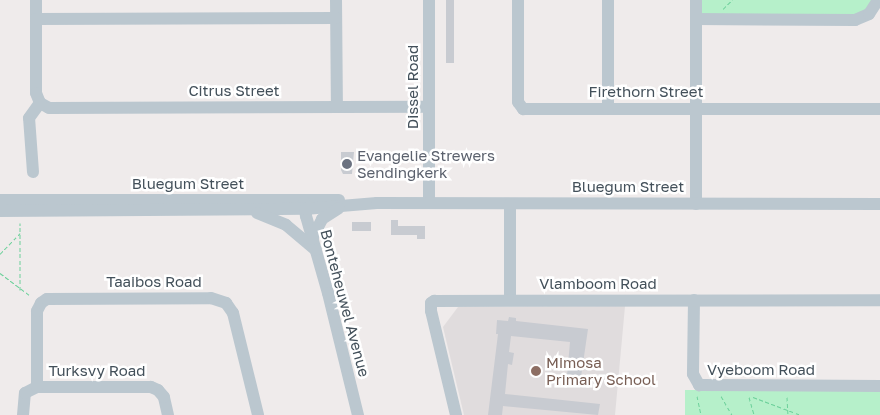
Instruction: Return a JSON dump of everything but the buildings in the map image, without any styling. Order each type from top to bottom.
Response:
[{"type":"street","points":[[33,172],[29,118],[40,103],[36,93],[36,0]]},
{"type":"street","points":[[336,0],[337,107]]},
{"type":"street","name":"Dissel Road","points":[[429,0],[429,203]]},
{"type":"street","name":"Firethorn Street","points":[[518,0],[519,105],[526,109],[880,109]]},
{"type":"street","points":[[608,0],[608,109]]},
{"type":"street","points":[[696,0],[696,204]]},
{"type":"street","points":[[696,20],[855,20],[869,14],[878,0]]},
{"type":"street","points":[[36,19],[336,18]]},
{"type":"street","name":"Citrus Street","points":[[40,103],[49,108],[429,107]]},
{"type":"street","name":"Bluegum Street","points":[[0,200],[304,204],[341,207],[377,203],[880,204]]},
{"type":"street","name":"Bluegum Street","points":[[0,211],[248,210],[358,200],[377,203]]},
{"type":"street","name":"Bonteheuwel Avenue","points":[[304,204],[358,415]]},
{"type":"street","points":[[510,204],[510,300]]},
{"type":"street","points":[[248,210],[279,221],[314,244],[325,216],[341,207]]},
{"type":"street","name":"Taaibos Road","points":[[41,302],[47,299],[211,298],[226,303],[233,313],[258,415]]},
{"type":"street","name":"Vlamboom Road","points":[[456,415],[431,303],[444,300],[880,300]]},
{"type":"street","name":"Vyeboom Road","points":[[694,300],[694,379],[699,385],[880,386]]},
{"type":"street","points":[[37,382],[37,310],[41,302]]},
{"type":"street","name":"Turksvy Road","points":[[23,415],[24,393],[37,382],[151,387],[158,390],[164,397],[168,415]]},
{"type":"path","points":[[20,219],[20,290]]},
{"type":"path","points":[[0,254],[20,233]]},
{"type":"path","points":[[0,273],[20,290],[41,302]]},
{"type":"path","points":[[715,386],[732,415]]},
{"type":"path","points":[[787,386],[788,415]]},
{"type":"path","points":[[754,415],[748,394],[801,415]]},
{"type":"path","points":[[698,405],[701,415]]},
{"type":"shaded area","name":"Mimosa Primary School","points":[[625,306],[615,415],[464,415],[443,327],[458,307]]},
{"type":"green space","points":[[699,0],[874,0],[874,15],[699,15]]},
{"type":"green space","points":[[685,390],[880,390],[880,415],[685,415]]},
{"type":"place","name":"Evangelie Strewers Sendingkerk","points":[[347,164]]},
{"type":"place","name":"Mimosa Primary School","points":[[536,371]]}]
